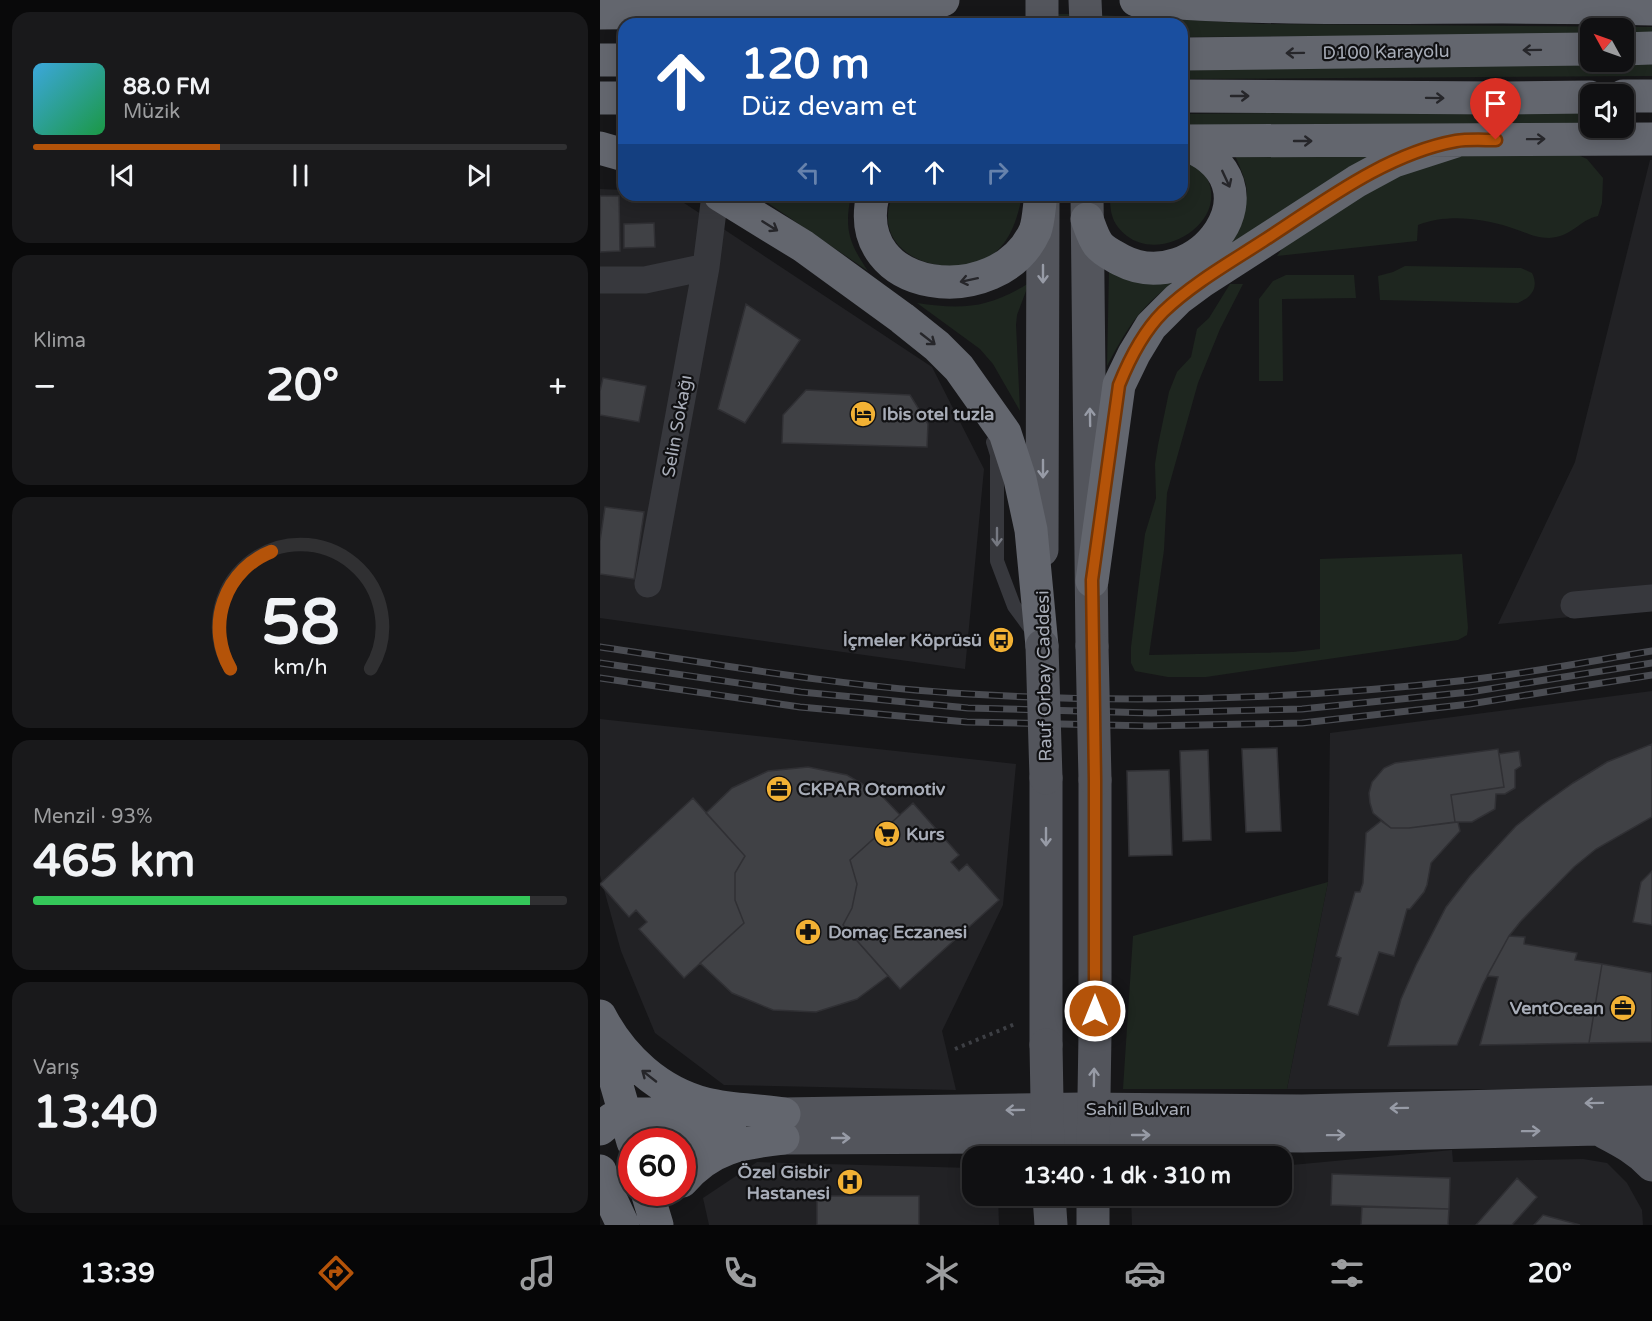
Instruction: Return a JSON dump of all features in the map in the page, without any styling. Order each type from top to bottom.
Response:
[{"type":"highway","points":[[600,14],[943,0]]},
{"type":"highway","points":[[1136,0],[1464,3],[1652,9]]},
{"type":"highway","points":[[1634,49],[1652,48]]},
{"type":"highway","name":"D100 Karayolu","points":[[1188,54],[1580,49]]},
{"type":"highway","points":[[600,60],[618,60]]},
{"type":"highway","points":[[1188,96],[1580,97]]},
{"type":"highway","points":[[1634,96],[1652,96]]},
{"type":"highway","points":[[600,98],[618,98]]},
{"type":"highway","points":[[600,134],[618,134]]},
{"type":"highway","points":[[1188,142],[1652,139]]},
{"type":"highway","points":[[1092,580],[1119,385],[1137,347],[1151,326],[1201,282],[1357,181],[1394,161],[1456,141]]},
{"type":"highway","points":[[1087,207],[1099,245],[1113,256],[1129,264],[1147,268],[1165,267],[1194,257],[1208,246],[1224,224],[1229,211],[1230,186],[1216,163],[1206,154],[1188,145]]},
{"type":"highway","points":[[600,148],[618,153]]},
{"type":"highway","points":[[600,173],[618,174]]},
{"type":"highway","points":[[730,201],[803,246],[937,346],[959,368],[1005,433],[1020,478],[1031,530],[1042,646]]},
{"type":"highway","points":[[872,201],[869,218],[873,236],[883,254],[905,272],[918,278],[945,283],[976,279],[994,273],[1016,256],[1035,230],[1041,201]]},
{"type":"highway","points":[[600,1016],[618,1046],[632,1062],[651,1078],[675,1093],[783,1126]]},
{"type":"highway","name":"Sahil Bulvarı","points":[[600,1027],[619,1128],[783,1126]]},
{"type":"highway","points":[[696,1165],[725,1149],[748,1143],[783,1126]]},
{"type":"highway","name":"Sahil Bulvarı","points":[[696,1141],[783,1126]]},
{"type":"highway","points":[[600,1161],[618,1157]]},
{"type":"highway","points":[[600,1171],[623,1225]]},
{"type":"highway","points":[[651,1206],[657,1225]]},
{"type":"highway","points":[[670,1206],[670,1225]]},
{"type":"main road","points":[[1042,0],[1042,18]]},
{"type":"main road","points":[[1085,0],[1086,18]]},
{"type":"main road","name":"Rauf Orbay Caddesi","points":[[1042,201],[1042,646],[1046,778],[1048,1146]]},
{"type":"main road","points":[[1087,207],[1095,780],[1093,1146]]},
{"type":"main road","name":"Sahil Bulvarı","points":[[783,1126],[1083,1109],[1302,1111],[1652,1101]]},
{"type":"main road","name":"Sahil Bulvarı","points":[[783,1126],[1000,1137],[1302,1136],[1598,1129],[1646,1144]]},
{"type":"street","name":"Selin Sokağı","points":[[648,584],[706,267],[714,201]]},
{"type":"street","points":[[600,280],[645,280],[706,267]]},
{"type":"street","points":[[1574,605],[1652,598]]},
{"type":"path","points":[[955,1050],[1015,1024]]},
{"type":"shaded area","points":[[1081,14],[1153,18],[1022,18]]},
{"type":"shaded area","points":[[1188,20],[1262,24],[1580,26],[1580,35],[1188,37]]},
{"type":"shaded area","points":[[1634,27],[1652,27],[1652,35],[1634,35]]},
{"type":"shaded area","points":[[1652,60],[1652,76],[1188,79],[1188,61],[1580,62],[1580,72],[1634,72],[1634,61]]},
{"type":"shaded area","points":[[1580,110],[1580,123],[1188,126],[1188,114]]},
{"type":"shaded area","points":[[1385,148],[1225,248],[1240,217],[1247,193],[1232,149]]},
{"type":"shaded area","points":[[1455,153],[1574,153],[1587,159],[1603,178],[1602,203],[1598,216],[1564,234],[1549,238],[1533,236],[1487,221],[1440,219],[1418,225],[1417,241],[1277,256],[1287,242],[1370,186]]},
{"type":"shaded area","points":[[1650,160],[1652,160],[1652,609],[1498,624],[1575,462]]},
{"type":"shaded area","points":[[1188,162],[1204,171],[1211,194],[1209,209],[1201,223],[1188,234],[1157,245],[1141,243],[1127,236],[1113,218],[1110,201],[1188,201]]},
{"type":"shaded area","points":[[600,189],[618,190],[618,201],[681,201],[932,367],[984,469],[965,669],[600,618]]},
{"type":"shaded area","points":[[765,201],[850,201],[848,227],[852,244],[868,271]]},
{"type":"shaded area","points":[[892,201],[1021,201],[1014,224],[1003,245],[981,261],[961,266],[940,265],[920,260],[903,250],[892,236],[888,217]]},
{"type":"shaded area","points":[[1405,266],[1521,268],[1532,273],[1535,283],[1530,295],[1518,303],[1380,300],[1378,276]]},
{"type":"shaded area","points":[[1109,270],[1179,278],[1145,307],[1122,338],[1107,366]]},
{"type":"shaded area","points":[[1286,275],[1354,275],[1356,298],[1282,299],[1283,381],[1259,381],[1259,299],[1273,281]]},
{"type":"shaded area","points":[[1029,283],[1017,315],[1016,325],[1020,411],[993,364],[980,349],[917,303],[948,306],[975,305],[1001,298]]},
{"type":"shaded area","points":[[1230,284],[1243,284],[1220,329],[1198,383],[1167,493],[1164,550],[1149,655],[1293,652],[1320,649],[1320,559],[1462,554],[1467,635],[1458,640],[1206,677],[1168,677],[1135,671],[1131,663],[1131,647],[1145,534],[1156,498],[1155,464],[1169,392],[1177,372],[1191,357],[1197,329],[1209,318]]},
{"type":"shaded area","points":[[1652,691],[1652,1089],[1287,1089],[1328,882],[1330,733]]},
{"type":"shaded area","points":[[600,719],[1016,764],[1003,905],[942,1031],[956,1090],[724,1085],[655,1033],[621,951],[600,875]]},
{"type":"shaded area","points":[[1328,882],[1287,1089],[1123,1089],[1133,936]]},
{"type":"shaded area","points":[[1452,1150],[1453,1162],[1583,1159],[1607,1163],[1627,1183],[1642,1210],[1643,1225],[1132,1225],[1131,1206],[1292,1206],[1292,1165]]},
{"type":"shaded area","name":"Özel Gisbir Hastanesi","points":[[757,1162],[962,1168],[962,1206],[998,1206],[999,1225],[709,1225],[703,1198]]},
{"type":"building","points":[[600,196],[618,196],[620,251],[600,252]]},
{"type":"building","points":[[654,223],[655,247],[624,248],[624,224]]},
{"type":"building","points":[[746,304],[800,340],[745,423],[718,409]]},
{"type":"building","points":[[603,378],[646,386],[639,422],[600,415],[600,391]]},
{"type":"building","points":[[806,390],[910,395],[928,424],[927,447],[782,443],[783,415]]},
{"type":"building","points":[[605,507],[644,512],[634,579],[600,574],[600,541]]},
{"type":"building","points":[[1652,744],[1652,817],[1596,849],[1574,867],[1521,921],[1509,936],[1483,984],[1457,1045],[1388,1046],[1401,999],[1416,965],[1446,907],[1470,876],[1516,826],[1542,805],[1607,762]]},
{"type":"building","points":[[1277,748],[1281,831],[1246,832],[1242,749]]},
{"type":"building","points":[[1498,749],[1504,787],[1451,795],[1455,822],[1391,828],[1373,813],[1369,793],[1372,782],[1384,768],[1395,763]]},
{"type":"building","points":[[1208,750],[1211,840],[1183,841],[1180,751]]},
{"type":"building","points":[[1519,751],[1521,766],[1515,770],[1515,788],[1505,794],[1496,794],[1495,809],[1472,822],[1455,822],[1451,795],[1504,787],[1499,754]]},
{"type":"building","points":[[808,767],[847,775],[881,795],[900,815],[850,860],[857,884],[852,908],[843,925],[888,976],[857,999],[816,1012],[773,1010],[732,993],[700,963],[744,923],[735,900],[735,873],[745,856],[706,813],[732,788],[768,771]]},
{"type":"building","points":[[1169,770],[1172,855],[1129,856],[1127,771]]},
{"type":"building","points":[[693,798],[745,856],[735,873],[735,900],[744,923],[684,978],[639,929],[647,922],[636,910],[629,917],[600,884]]},
{"type":"building","points":[[913,803],[959,855],[951,862],[959,871],[967,864],[999,900],[900,989],[843,925],[852,908],[857,884],[850,860]]},
{"type":"building","points":[[1381,821],[1391,828],[1458,822],[1460,831],[1431,863],[1424,892],[1410,909],[1407,909],[1394,956],[1379,952],[1358,1015],[1328,1005],[1341,958],[1336,956],[1355,892],[1360,892],[1363,883],[1366,833]]},
{"type":"building","points":[[1652,871],[1652,925],[1633,922],[1641,882]]},
{"type":"building","points":[[1509,936],[1525,937],[1524,944],[1577,953],[1575,960],[1602,964],[1589,1043],[1480,1045],[1498,977],[1487,976]]},
{"type":"building","name":"VentOcean","points":[[1602,964],[1652,973],[1652,1042],[1589,1043]]},
{"type":"building","points":[[1332,1174],[1450,1178],[1449,1209],[1331,1205]]},
{"type":"building","points":[[1517,1178],[1537,1197],[1512,1225],[1476,1225]]},
{"type":"building","points":[[817,1196],[919,1196],[919,1225],[817,1225]]},
{"type":"building","points":[[1362,1207],[1449,1209],[1448,1225],[1361,1225]]},
{"type":"building","points":[[1543,1215],[1580,1225],[1534,1225]]},
{"type":"railway","points":[[600,647],[784,675],[923,691],[1094,699],[1219,698],[1344,692],[1514,674],[1652,651]]},
{"type":"railway","points":[[600,663],[801,692],[968,708],[1151,713],[1302,709],[1470,692],[1652,663]]},
{"type":"railway","points":[[600,678],[800,707],[967,722],[1150,726],[1302,723],[1470,704],[1652,675]]},
{"type":"place","name":"Ibis otel tuzla","points":[[863,414]]},
{"type":"place","name":"İçmeler Köprüsü","points":[[1001,640]]},
{"type":"place","name":"CKPAR Otomotiv","points":[[779,789]]},
{"type":"place","name":"Kurs","points":[[887,834]]},
{"type":"place","name":"Domaç Eczanesi","points":[[808,932]]},
{"type":"place","name":"VentOcean","points":[[1623,1008]]},
{"type":"place","name":"Özel Gisbir Hastanesi","points":[[850,1182]]},
{"type":"route","points":[[1095,1011],[1092,580],[1119,385],[1122,378],[1141,340],[1162,313],[1201,282],[1308,212],[1394,161],[1456,141],[1496,140]]}]
